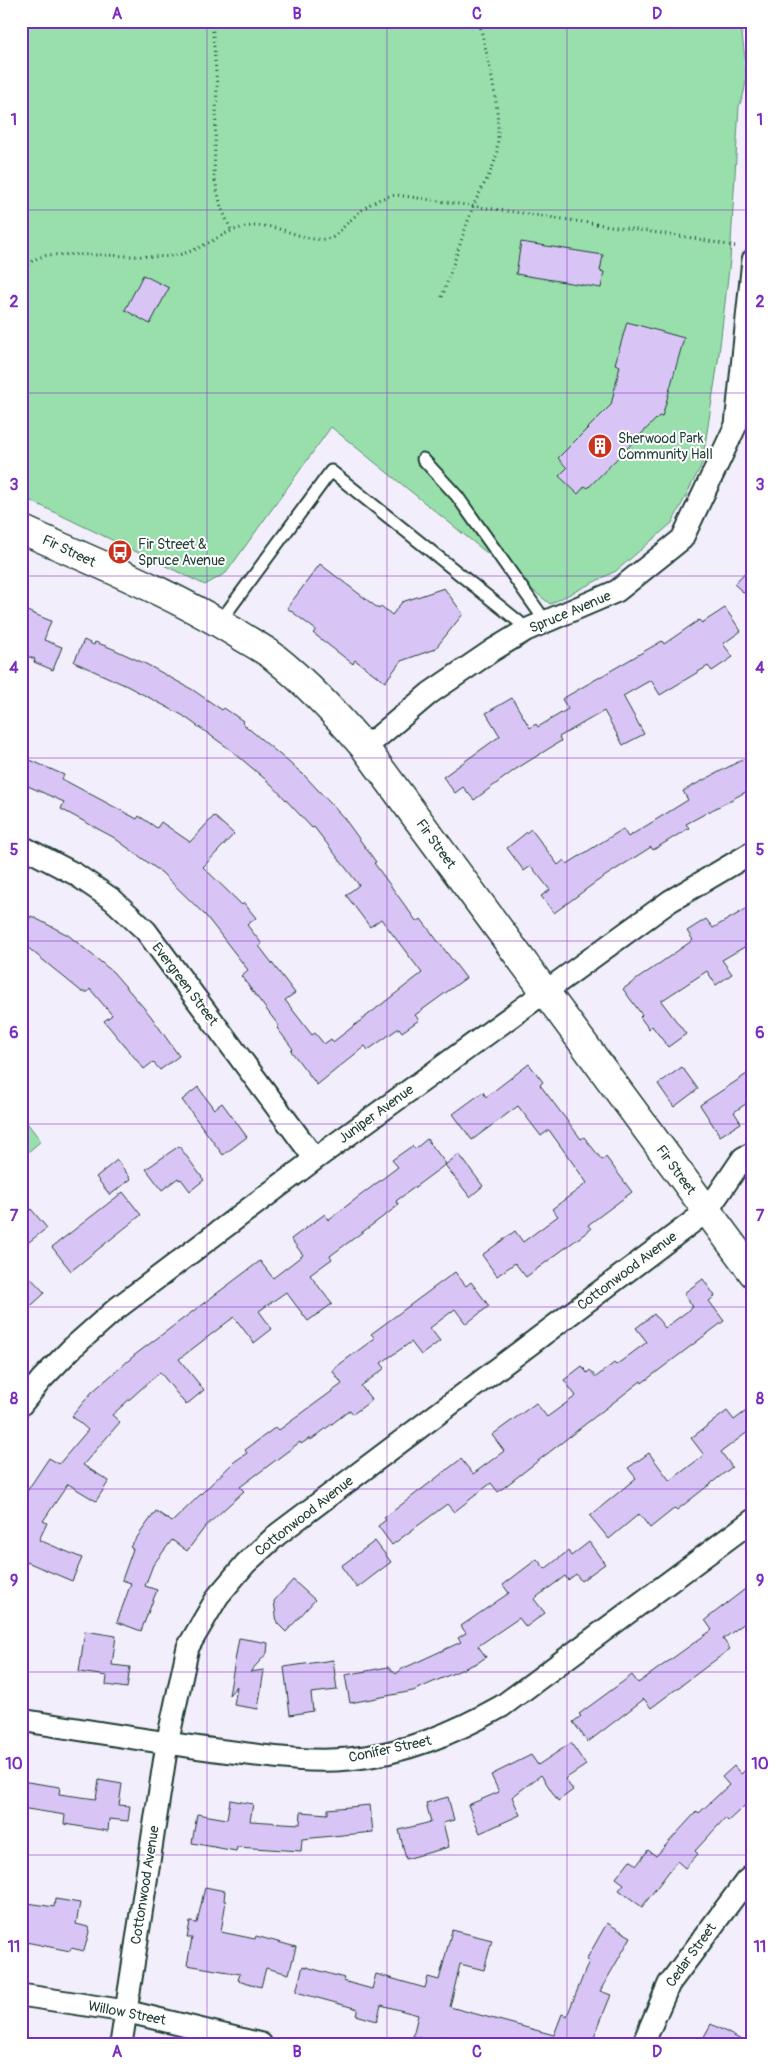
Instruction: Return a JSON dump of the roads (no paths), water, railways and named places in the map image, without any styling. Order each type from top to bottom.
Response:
[{"type":"street","name":"Spruce Avenue","points":[[365,748],[430,693],[493,650],[536,626],[617,591],[682,539],[736,425],[749,255]]},
{"type":"street","name":"Fir Street","points":[[21,529],[180,601],[220,623],[273,656],[337,715],[365,748],[753,1272]]},
{"type":"street","name":"Evergreen Street","points":[[21,846],[74,874],[113,900],[146,931],[315,1159]]},
{"type":"street","name":"Juniper Avenue","points":[[21,1404],[72,1348],[116,1309],[315,1159],[544,991],[670,901],[753,852]]},
{"type":"street","name":"Cottonwood Avenue","points":[[121,2044],[167,1744],[188,1647],[218,1596],[246,1563],[278,1534],[707,1211],[743,1158],[753,1152]]},
{"type":"street","name":"Conifer Street","points":[[21,1720],[167,1744],[305,1761],[350,1759],[400,1750],[438,1738],[471,1724],[502,1706],[753,1520]]},
{"type":"street","name":"Cedar Street","points":[[643,2044],[669,1984],[746,1880],[753,1875]]},
{"type":"street","name":"Willow Street","points":[[21,1995],[125,2011],[261,2044]]},
{"type":"lane","points":[[423,459],[457,496],[536,626]]},
{"type":"lane","points":[[220,623],[331,471],[536,626]]},
{"type":"place","name":"Sherwood Park Community Hall","points":[[600,446]]},
{"type":"place","name":"Fir Street & Spruce Avenue","points":[[120,552]]}]
